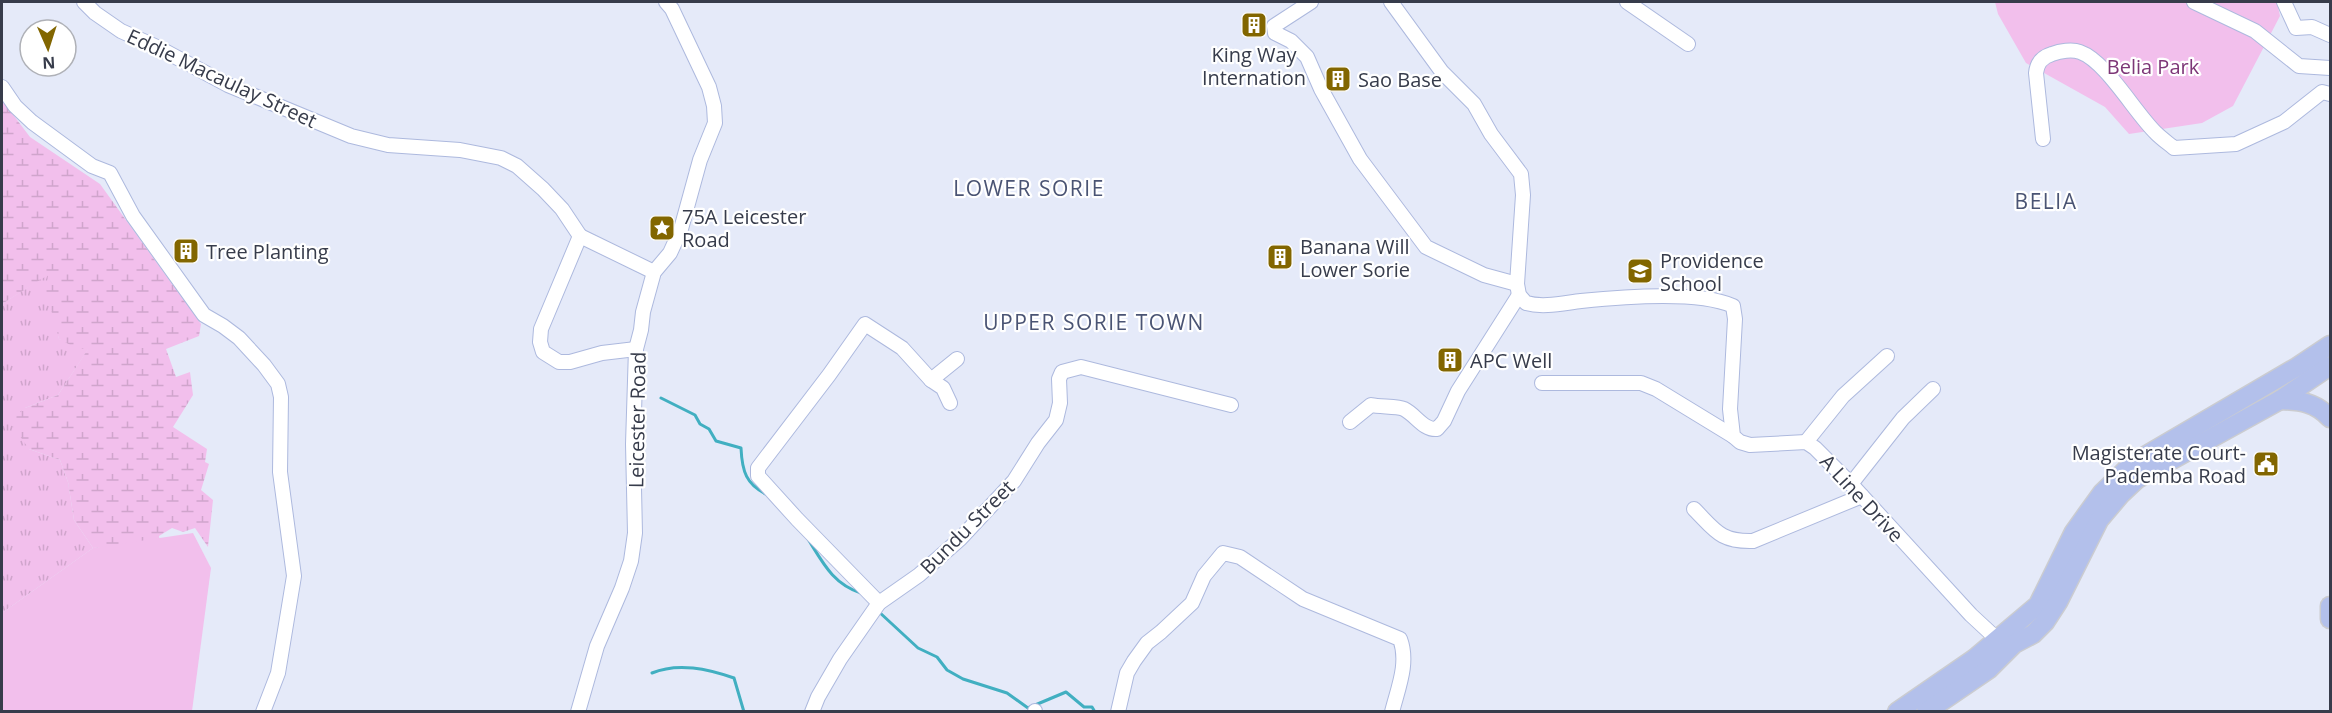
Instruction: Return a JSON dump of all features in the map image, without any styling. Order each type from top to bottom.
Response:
[{"type":"main road","points":[[1926,711],[1989,669],[2006,642],[2038,605],[2074,532],[2102,494],[2133,463],[2331,345]]},
{"type":"main road","points":[[1897,711],[2006,642],[2033,634],[2045,622],[2058,602],[2100,520],[2121,494],[2137,479],[2280,400],[2331,366]]},
{"type":"main road","points":[[2280,400],[2307,402],[2318,406],[2331,418]]},
{"type":"street","name":"Eddie Macaulay Street","points":[[84,2],[95,13],[121,31],[159,48],[228,85],[351,136],[388,145],[460,150],[501,158],[517,165],[562,209],[580,236]]},
{"type":"street","name":"Leicester Road","points":[[578,711],[597,646],[631,561],[635,533],[633,444],[636,349],[654,272],[670,253],[681,229],[700,160],[715,123],[714,106],[709,87],[672,9],[666,2]]},
{"type":"street","points":[[1311,2],[1274,26],[1275,33],[1290,41],[1306,57],[1360,159],[1426,247],[1518,289],[1526,303],[1533,305],[1624,297],[1666,297],[1720,300],[1733,306],[1735,319],[1730,409],[1733,436]]},
{"type":"street","points":[[1350,422],[1371,405],[1387,408],[1398,407],[1407,410],[1428,428],[1437,429],[1444,421],[1458,391],[1518,289],[1523,195],[1521,174],[1491,134],[1474,104],[1442,72],[1391,2]]},
{"type":"street","points":[[1627,2],[1688,44]]},
{"type":"street","points":[[2194,2],[2255,31],[2299,66],[2331,68]]},
{"type":"street","points":[[2284,2],[2296,28],[2312,27],[2331,35]]},
{"type":"street","points":[[2043,138],[2037,65],[2043,58],[2053,53],[2079,52],[2095,61],[2156,133],[2174,148],[2236,144],[2284,122],[2322,92],[2331,94]]},
{"type":"street","points":[[2,87],[15,106],[32,122],[92,166],[110,173],[133,216],[204,315],[239,338],[279,384],[281,397],[280,472],[294,576],[278,673],[263,711]]},
{"type":"street","points":[[636,349],[602,352],[570,362],[559,362],[543,352],[540,342],[541,329],[580,236],[654,272]]},
{"type":"street","points":[[879,603],[781,502],[758,476],[758,468],[823,384],[865,324],[902,348],[932,380],[943,388],[950,403]]},
{"type":"street","points":[[1806,442],[1843,396],[1887,356]]},
{"type":"street","points":[[932,380],[957,359]]},
{"type":"street","name":"Bundu Street","points":[[812,711],[840,659],[879,603],[919,575],[960,539],[1014,481],[1038,442],[1056,420],[1060,403],[1059,379],[1062,372],[1081,367],[1231,405]]},
{"type":"street","name":"A Line Drive","points":[[1542,383],[1641,383],[1656,389],[1740,442],[1750,445],[1806,442],[1823,455],[1851,484],[1912,553],[2006,642]]},
{"type":"street","points":[[1851,484],[1903,418],[1933,390]]},
{"type":"street","points":[[1694,508],[1722,537],[1736,542],[1753,541],[1862,496]]},
{"type":"street","points":[[1118,711],[1127,673],[1134,661],[1147,643],[1192,603],[1204,576],[1223,553],[1240,557],[1304,599],[1400,639],[1403,646],[1400,691],[1392,711]]},
{"type":"green space","name":"Belia Park","points":[[1995,2],[2277,2],[2280,16],[2233,106],[2202,123],[2129,134],[2105,107],[2026,63],[1998,14]]},
{"type":"green space","points":[[2,100],[30,137],[100,184],[201,324],[199,336],[166,349],[176,377],[190,372],[193,395],[173,427],[207,449],[205,462],[209,464],[201,490],[213,500],[208,547],[195,528],[183,532],[172,528],[159,536],[160,543],[93,548],[74,520],[68,482],[60,460],[29,449],[10,422],[25,408],[58,395],[88,349],[76,348],[59,339],[46,291],[48,275],[2,304]]},
{"type":"green space","points":[[48,274],[59,339],[89,348],[58,395],[25,408],[29,449],[60,460],[68,482],[74,520],[93,548],[2,613],[2,304]]},
{"type":"green space","points":[[193,533],[211,568],[192,711],[2,711],[2,613],[93,548]]},
{"type":"waterway","points":[[661,398],[695,415],[700,424],[709,429],[716,441],[741,448],[744,470],[750,482],[768,495]]},
{"type":"waterway","points":[[808,539],[830,572],[843,584],[861,593]]},
{"type":"waterway","points":[[878,611],[918,648],[937,657],[947,670],[963,679],[1007,693],[1028,708],[1066,692],[1084,707],[1092,707],[1095,712]]},
{"type":"waterway","points":[[652,673],[683,667],[734,678],[744,712]]},
{"type":"place","name":"King Way Internation","points":[[1254,25]]},
{"type":"place","name":"Sao Base","points":[[1338,79]]},
{"type":"place","name":"75A Leicester Road","points":[[662,228]]},
{"type":"place","name":"Tree Planting","points":[[186,251]]},
{"type":"place","name":"Banana Will Lower Sorie","points":[[1280,257]]},
{"type":"place","name":"Providence School","points":[[1640,271]]},
{"type":"place","name":"APC Well","points":[[1450,360]]},
{"type":"place","name":"Magisterate Court- Pademba Road","points":[[2266,464]]},
{"type":"district","name":"LOWER SORIE","points":[[1029,188]]},
{"type":"district","name":"BELIA","points":[[2046,201]]},
{"type":"district","name":"UPPER SORIE TOWN","points":[[1094,322]]}]
